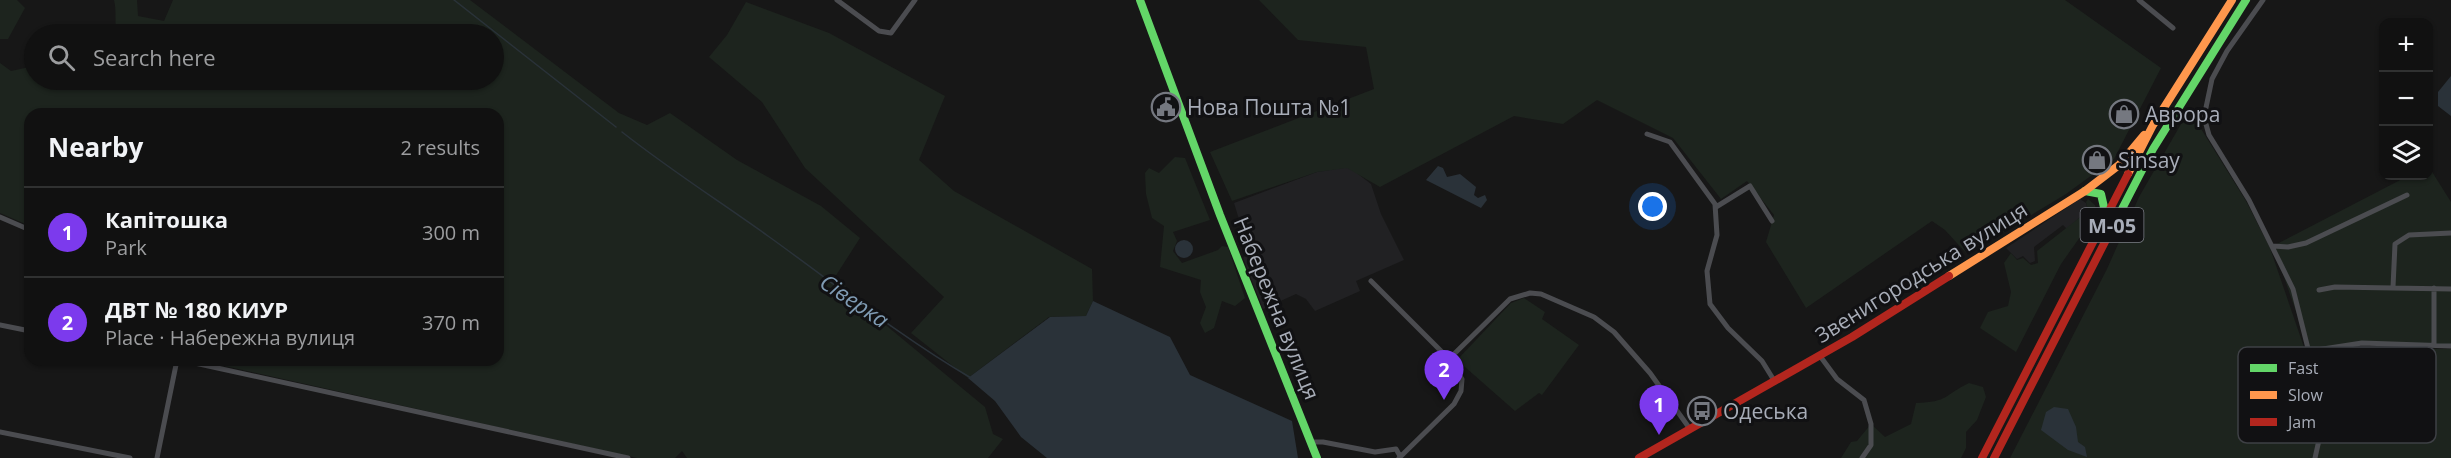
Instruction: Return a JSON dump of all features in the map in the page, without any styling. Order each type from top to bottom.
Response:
[{"type":"main road","name":"Набережна вулиця","points":[[1140,0],[1209,188],[1317,458]]},
{"type":"main road","name":"М-05","points":[[1982,458],[2153,125],[2232,0]]},
{"type":"main road","name":"М-05","points":[[1994,458],[2153,149],[2246,0]]},
{"type":"main road","name":"Звенигородська вулиця","points":[[1639,458],[1820,356],[2085,190],[2119,165],[2153,125]]},
{"type":"main road","points":[[2085,190],[2101,194],[2106,216]]},
{"type":"street","points":[[837,0],[879,31],[891,33],[915,0]]},
{"type":"street","points":[[2139,0],[2173,28]]},
{"type":"street","points":[[2263,0],[2227,51],[2212,79],[2204,117],[2209,135],[2273,246],[2293,289],[2309,347]]},
{"type":"street","points":[[1647,134],[1670,142],[1716,207],[1717,235],[1707,271],[1710,304],[1728,328],[1762,361],[1775,382]]},
{"type":"street","points":[[1716,207],[1750,186],[1772,221]]},
{"type":"street","points":[[2273,246],[2288,248],[2306,243],[2407,195]]},
{"type":"street","points":[[0,217],[24,227]]},
{"type":"street","points":[[2393,287],[2395,244],[2409,235],[2451,233]]},
{"type":"street","points":[[1311,442],[1323,442],[1375,452],[1395,449],[1400,457],[1460,396],[1461,375],[1449,359],[1371,281]]},
{"type":"street","points":[[2319,290],[2335,287],[2451,289]]},
{"type":"street","points":[[2434,288],[2434,345]]},
{"type":"street","points":[[1449,359],[1510,299],[1530,292],[1541,294],[1594,317],[1614,332],[1650,373],[1690,429]]},
{"type":"street","points":[[0,325],[24,330]]},
{"type":"street","points":[[2336,347],[2362,343],[2451,346]]},
{"type":"street","points":[[1820,356],[1838,380],[1864,400],[1871,424],[1870,446],[1862,458]]},
{"type":"street","points":[[157,458],[178,366]]},
{"type":"street","points":[[207,366],[628,458]]},
{"type":"street","points":[[0,432],[130,458]]},
{"type":"street","points":[[2315,458],[2318,443]]},
{"type":"shaded area","points":[[0,0],[17,0],[25,8],[8,39],[0,39]]},
{"type":"shaded area","points":[[114,0],[137,0],[138,16],[164,21],[173,0],[470,0],[502,24],[116,24]]},
{"type":"shaded area","points":[[1259,0],[2065,0],[2161,68],[2114,159],[2066,194],[1967,254],[1945,230],[1932,221],[1806,308],[1766,242],[1774,215],[1747,181],[1721,199],[1673,138],[1597,100],[1563,124],[1514,116],[1380,187],[1347,168],[1317,172],[1232,201],[1210,152],[1374,89],[1366,47],[1298,40]]},
{"type":"shaded area","points":[[746,2],[829,33],[945,96],[919,160],[954,191],[1092,269],[1093,301],[1086,316],[1049,317],[968,378],[911,333],[944,297],[805,168],[762,102],[709,57],[727,35]]},
{"type":"shaded area","points":[[504,26],[619,113],[647,125],[670,113],[737,160],[821,206],[860,238],[835,277],[874,311],[882,322],[985,407],[993,434],[1003,439],[988,458],[687,458],[682,451],[675,458],[637,458],[225,366],[504,366],[504,108],[24,108],[24,223],[0,213],[0,63],[11,71],[24,68],[24,90],[504,90]]},
{"type":"shaded area","points":[[2451,76],[2451,116],[2438,106],[2438,92]]},
{"type":"shaded area","points":[[2193,116],[2246,201],[2270,248],[2304,347],[2238,347],[2238,443],[2436,443],[2436,349],[2451,349],[2451,458],[2010,458],[2107,269],[2139,197],[2181,124]]},
{"type":"shaded area","points":[[1175,157],[1185,158],[1210,220],[1173,232],[1177,241],[1173,251],[1182,263],[1218,250],[1222,246],[1228,247],[1245,298],[1235,306],[1222,301],[1214,328],[1205,333],[1200,323],[1206,307],[1200,292],[1201,280],[1160,267],[1164,226],[1152,218],[1146,194],[1145,173],[1149,168],[1159,173]]},
{"type":"shaded area","points":[[1438,166],[1443,168],[1447,177],[1460,174],[1476,187],[1474,195],[1478,198],[1485,195],[1487,200],[1481,208],[1426,180]]},
{"type":"shaded area","points":[[1349,167],[1371,184],[1381,214],[1404,260],[1356,281],[1360,291],[1315,311],[1306,299],[1296,294],[1263,309],[1243,258],[1249,252],[1234,203],[1317,172]]},
{"type":"shaded area","points":[[2433,173],[2451,202],[2451,346],[2362,343],[2336,347],[2309,347],[2273,246],[2400,180],[2433,180]]},
{"type":"shaded area","points":[[2080,199],[2086,203],[2088,210],[2067,229],[2063,225],[2034,247],[2035,261],[2030,263],[2023,256],[2017,259],[2006,248]]},
{"type":"shaded area","points":[[2088,199],[2095,205],[2097,213],[2061,264],[2016,352],[1980,328],[1988,312],[2008,306],[2011,292],[2004,263],[2011,253],[2017,260],[2023,258],[2031,265],[2038,263],[2037,251],[2088,211],[2086,202]]},
{"type":"shaded area","points":[[1184,240],[1190,243],[1193,249],[1190,255],[1184,258],[1178,255],[1175,249],[1178,243]]},
{"type":"shaded area","points":[[1524,298],[1545,312],[1542,319],[1579,345],[1542,395],[1539,393],[1515,411],[1457,360],[1511,303]]},
{"type":"shaded area","points":[[1093,301],[1170,337],[1190,375],[1292,421],[1298,458],[1047,458],[1021,437],[995,401],[968,378],[1050,317],[1086,316]]},
{"type":"shaded area","points":[[1969,383],[1983,387],[1986,397],[1977,420],[1966,432],[1966,448],[1961,458],[1841,458],[1851,442],[1857,441],[1871,424],[1885,437],[1911,424],[1916,403],[1941,399]]},
{"type":"shaded area","points":[[2054,407],[2068,409],[2076,427],[2078,442],[2085,447],[2087,457],[2068,450],[2041,430],[2046,412]]},
{"type":"waterway","name":"Сіверка","points":[[454,0],[485,24]]},
{"type":"waterway","name":"Сіверка","points":[[504,39],[616,127]]},
{"type":"waterway","name":"Сіверка","points":[[622,132],[893,327],[971,378]]},
{"type":"traffic: fast","points":[[1140,0],[1220,215],[1317,458]]},
{"type":"traffic: fast","points":[[2108,236],[2153,149],[2246,0]]},
{"type":"traffic: fast","points":[[2085,191],[2101,194],[2106,216]]},
{"type":"traffic: slow","points":[[2128,174],[2153,125],[2232,0]]},
{"type":"traffic: slow","points":[[1949,276],[2085,191],[2119,165],[2144,135]]},
{"type":"traffic: jam","points":[[1982,458],[2128,174]]},
{"type":"traffic: jam","points":[[1994,458],[2108,236]]},
{"type":"traffic: jam","points":[[1639,458],[1852,337],[1949,276]]},
{"type":"place","name":"Нова Пошта №1","points":[[1166,107]]},
{"type":"place","name":"Аврора","points":[[2124,114]]},
{"type":"place","name":"Sinsay","points":[[2097,160]]},
{"type":"place","name":"ДВТ № 180 КИУР","points":[[1444,400]]},
{"type":"place","name":"Одеська","points":[[1702,411]]},
{"type":"place","name":"Капітошка","points":[[1659,435]]}]
